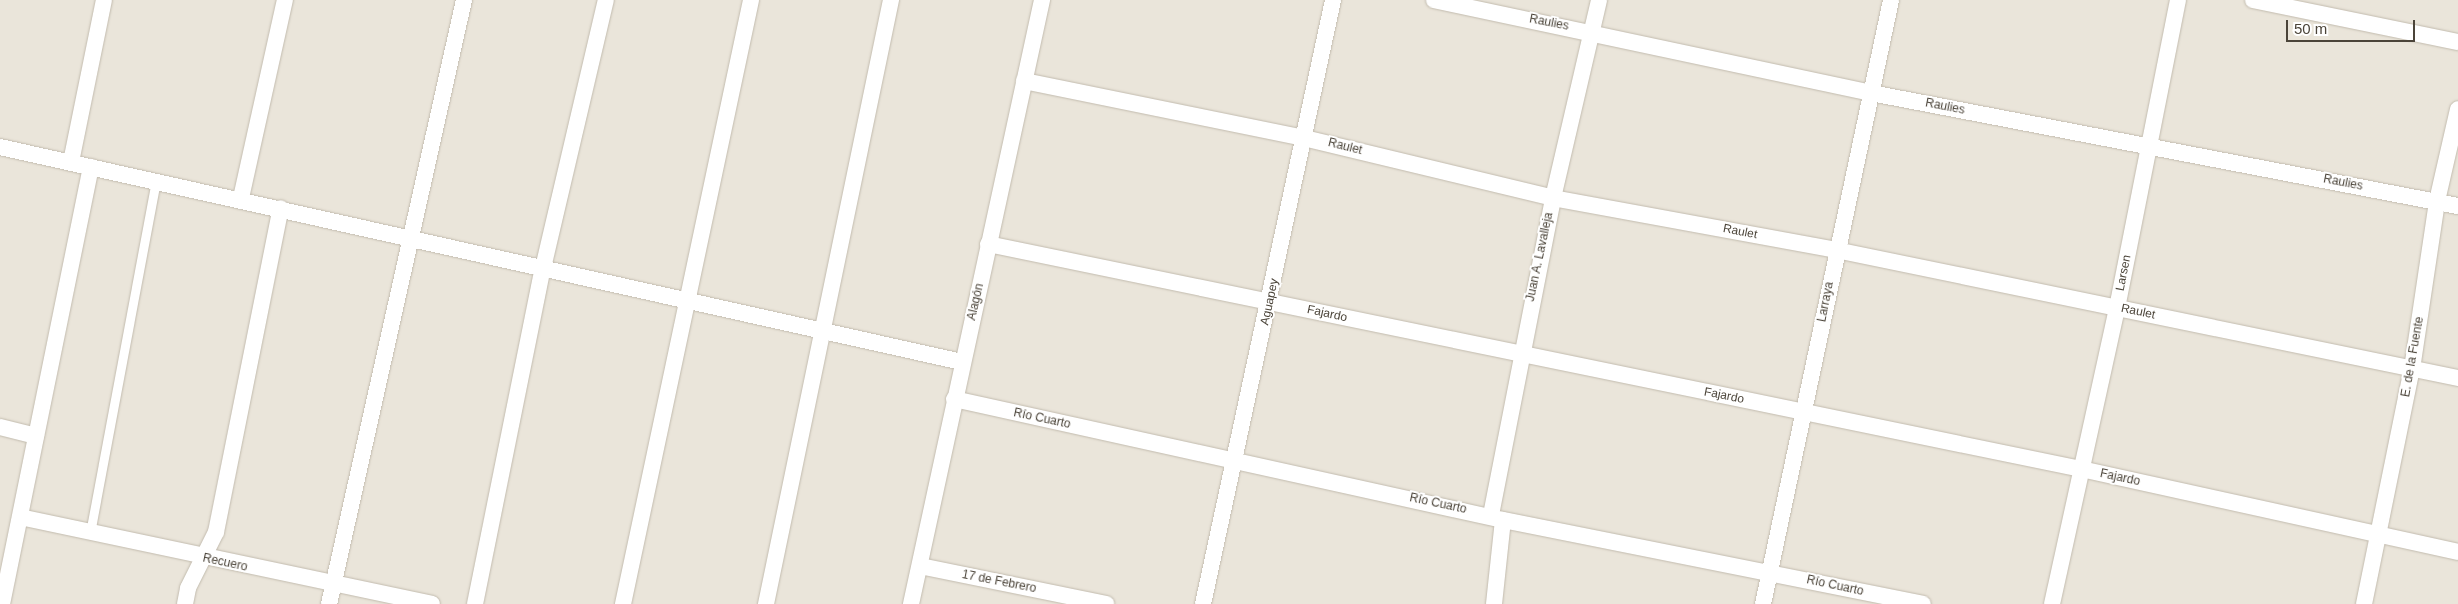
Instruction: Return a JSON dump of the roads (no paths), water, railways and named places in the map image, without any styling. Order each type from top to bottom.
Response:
[{"type":"street","points":[[70,162],[104,0]]},
{"type":"street","points":[[241,198],[285,0]]},
{"type":"street","points":[[329,604],[464,0]]},
{"type":"street","points":[[475,604],[543,268],[606,0]]},
{"type":"street","points":[[623,604],[686,301],[752,0]]},
{"type":"street","points":[[766,604],[891,0]]},
{"type":"street","name":"Alagón","points":[[911,604],[1042,0]]},
{"type":"street","name":"Aguapey","points":[[1204,604],[1333,0]]},
{"type":"street","name":"Raulies","points":[[1434,0],[1591,31],[1871,93],[2458,206]]},
{"type":"street","name":"Juan A. Lavalleja","points":[[1494,604],[1497,518],[1520,356],[1553,198],[1599,0]]},
{"type":"street","name":"Larraya","points":[[1763,604],[1836,250],[1891,0]]},
{"type":"street","name":"Larsen","points":[[2052,604],[2117,308],[2178,0]]},
{"type":"street","points":[[2253,0],[2458,42]]},
{"type":"street","name":"Raulet","points":[[1024,81],[1304,138],[1553,198],[1836,250],[2458,378]]},
{"type":"street","name":"E. de la Fuente","points":[[2364,604],[2412,369],[2437,201],[2458,109]]},
{"type":"street","points":[[0,147],[241,198],[686,301],[962,362]]},
{"type":"street","points":[[2,604],[91,166]]},
{"type":"street","points":[[185,604],[202,558],[216,532],[281,208]]},
{"type":"street","name":"Fajardo","points":[[988,244],[1520,356],[1804,411],[2081,469],[2458,552]]},
{"type":"street","name":"Río Cuarto","points":[[954,400],[1497,518],[1924,604]]},
{"type":"street","points":[[0,427],[36,436]]},
{"type":"street","name":"Recuero","points":[[20,517],[202,558],[432,604]]},
{"type":"street","name":"17 de Febrero","points":[[920,566],[1106,604]]},
{"type":"lane","points":[[90,533],[156,181]]}]
